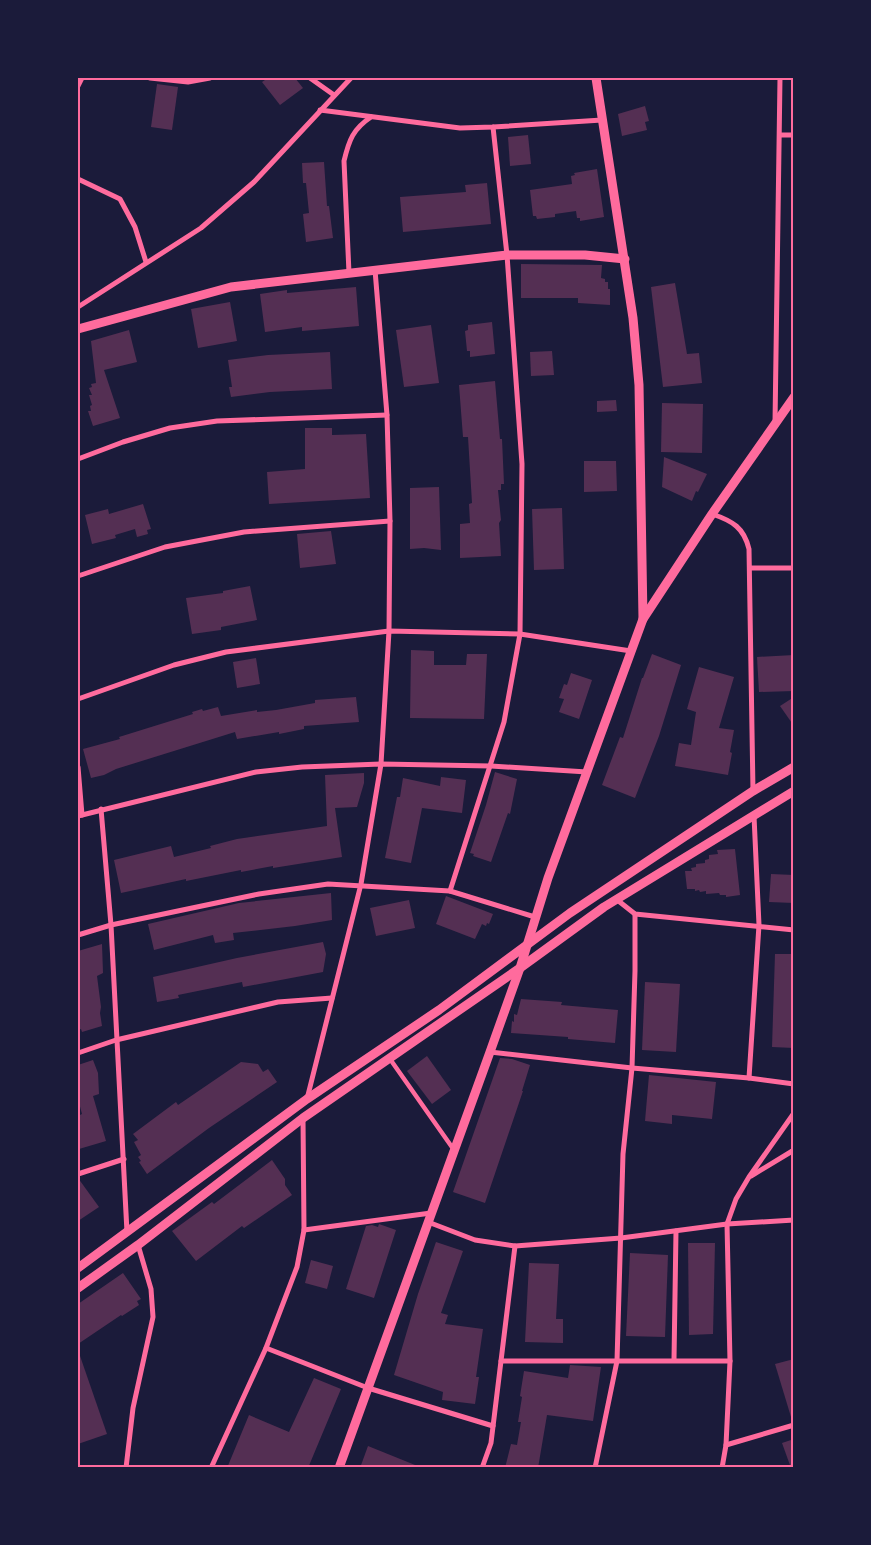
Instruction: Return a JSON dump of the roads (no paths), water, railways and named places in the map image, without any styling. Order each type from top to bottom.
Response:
[{"type":"street","points":[[78,86],[82,78]]},
{"type":"street","points":[[150,78],[188,82],[210,78]]},
{"type":"street","points":[[310,78],[334,94]]},
{"type":"street","points":[[78,307],[201,228],[254,182],[334,94],[351,78]]},
{"type":"street","points":[[596,78],[625,259],[639,385],[643,619]]},
{"type":"street","points":[[775,424],[780,78]]},
{"type":"street","points":[[320,110],[460,128],[602,120]]},
{"type":"street","points":[[349,273],[344,161],[348,143],[354,133],[361,124],[372,116]]},
{"type":"street","points":[[450,891],[504,722],[520,634],[522,464],[507,255],[492,127]]},
{"type":"street","points":[[780,136],[794,135]]},
{"type":"street","points":[[78,179],[120,199],[135,227],[146,262]]},
{"type":"street","points":[[78,329],[231,287],[507,255],[585,255],[625,259]]},
{"type":"street","points":[[307,1099],[361,884],[381,764],[389,631],[390,521],[387,415],[375,270]]},
{"type":"street","points":[[339,1468],[490,1052],[520,968],[535,917],[643,619],[712,514],[794,397]]},
{"type":"street","points":[[78,459],[123,442],[170,428],[217,421],[387,415]]},
{"type":"street","points":[[712,514],[725,519],[737,527],[746,536],[749,549],[753,791]]},
{"type":"street","points":[[78,576],[166,547],[244,532],[390,521]]},
{"type":"street","points":[[750,568],[794,568]]},
{"type":"street","points":[[78,699],[174,666],[226,652],[389,631],[520,634],[631,651]]},
{"type":"street","points":[[78,767],[80,815],[256,772],[302,767],[381,764],[491,766],[588,772]]},
{"type":"street","points":[[78,1268],[307,1099],[440,1010],[570,913],[753,791],[794,768]]},
{"type":"street","points":[[78,1288],[138,1245],[303,1118],[390,1059],[616,899],[794,791]]},
{"type":"street","points":[[102,809],[111,925],[127,1232]]},
{"type":"street","points":[[749,1078],[759,925],[754,816]]},
{"type":"street","points":[[78,935],[111,925],[259,894],[328,884],[361,884],[450,891],[535,917]]},
{"type":"street","points":[[616,899],[635,914],[794,930]]},
{"type":"street","points":[[595,1468],[617,1361],[623,1154],[632,1068],[635,914]]},
{"type":"street","points":[[78,1053],[116,1040],[278,1002],[332,998]]},
{"type":"street","points":[[490,1052],[794,1084]]},
{"type":"street","points":[[390,1059],[454,1150]]},
{"type":"street","points":[[722,1468],[726,1445],[730,1361],[728,1224],[736,1199],[748,1177],[794,1113]]},
{"type":"street","points":[[211,1468],[266,1348],[297,1267],[304,1230],[303,1118]]},
{"type":"street","points":[[748,1177],[794,1150]]},
{"type":"street","points":[[78,1174],[124,1159]]},
{"type":"street","points":[[304,1230],[430,1218],[475,1240],[515,1246],[621,1238],[728,1224],[794,1220]]},
{"type":"street","points":[[674,1360],[676,1231]]},
{"type":"street","points":[[126,1468],[133,1408],[153,1317],[151,1289],[138,1245]]},
{"type":"street","points":[[482,1468],[491,1443],[515,1246]]},
{"type":"street","points":[[266,1348],[368,1388],[493,1426]]},
{"type":"street","points":[[501,1361],[730,1361]]},
{"type":"street","points":[[726,1445],[794,1425]]}]
